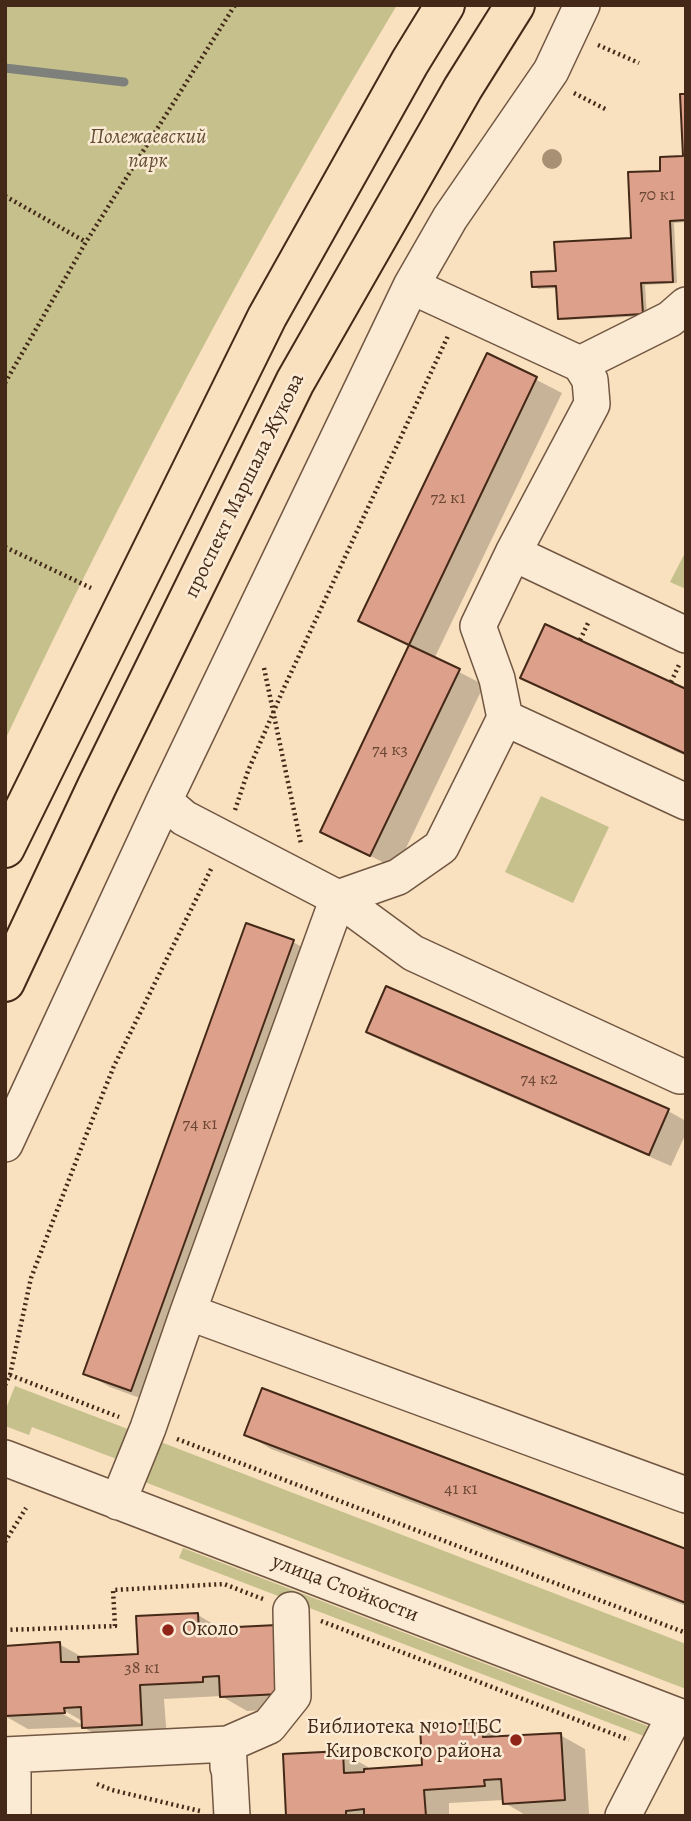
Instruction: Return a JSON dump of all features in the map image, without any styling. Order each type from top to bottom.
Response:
[{"type":"main road","points":[[5,848],[267,317],[445,5]]},
{"type":"main road","name":"проспект Маршала Жукова","points":[[5,982],[97,786],[295,382],[463,88],[515,5]]},
{"type":"street","points":[[5,1144],[164,802],[411,286],[450,218],[551,71],[582,5]]},
{"type":"street","points":[[338,898],[398,877],[441,848],[505,718],[497,679],[478,626],[513,553],[592,404],[590,380],[580,364],[411,286]]},
{"type":"street","points":[[580,364],[670,319],[686,305]]},
{"type":"street","points":[[513,553],[686,635]]},
{"type":"street","points":[[505,718],[686,802]]},
{"type":"street","points":[[164,802],[184,818],[338,898],[413,953],[680,1076]]},
{"type":"street","points":[[118,1502],[148,1428],[338,898]]},
{"type":"street","points":[[188,1312],[686,1494]]},
{"type":"street","name":"улица Стойкости","points":[[5,1458],[681,1717]]},
{"type":"street","points":[[13,1816],[9,1755],[229,1744],[269,1726],[293,1696],[291,1610]]},
{"type":"street","points":[[623,1816],[657,1751],[681,1717]]},
{"type":"street","points":[[224,1815],[229,1744]]},
{"type":"path","points":[[5,383],[86,242],[235,5]]},
{"type":"path","points":[[588,40],[639,62]]},
{"type":"path","points":[[567,89],[607,110]]},
{"type":"path","points":[[5,196],[86,242]]},
{"type":"path","points":[[232,818],[248,771],[273,713],[450,332]]},
{"type":"path","points":[[5,547],[91,588]]},
{"type":"path","points":[[263,665],[304,857]]},
{"type":"path","points":[[5,1385],[10,1375],[31,1278],[85,1138],[114,1066],[217,855]]},
{"type":"path","points":[[10,1375],[686,1633]]},
{"type":"path","points":[[5,1542],[26,1508]]},
{"type":"path","points":[[5,1630],[115,1626],[113,1590],[225,1584],[657,1751]]},
{"type":"path","points":[[88,1780],[112,1790],[224,1815]]},
{"type":"green space","name":"Полежаевский парк","points":[[5,5],[397,5],[292,185],[192,368],[96,553],[5,740]]},
{"type":"green space","points":[[686,551],[686,589],[670,582]]},
{"type":"green space","points":[[541,796],[609,827],[573,903],[505,872]]},
{"type":"green space","points":[[15,1386],[133,1431],[122,1461],[32,1427],[29,1435],[5,1426],[5,1411]]},
{"type":"green space","points":[[158,1441],[686,1644],[686,1689],[142,1481]]},
{"type":"green space","points":[[183,1548],[653,1728],[649,1738],[179,1558]]},
{"type":"building","points":[[680,94],[686,94],[686,220],[670,221],[673,282],[641,283],[643,314],[558,319],[556,286],[532,287],[531,272],[556,271],[554,242],[631,238],[628,172],[660,171],[660,157],[683,156]]},
{"type":"building","points":[[487,353],[537,377],[409,645],[358,621]]},
{"type":"building","points":[[545,624],[686,689],[686,754],[520,678]]},
{"type":"building","points":[[409,645],[460,669],[370,856],[320,832]]},
{"type":"building","points":[[246,923],[294,940],[131,1391],[83,1374]]},
{"type":"building","points":[[386,986],[669,1109],[649,1155],[366,1032]]},
{"type":"building","points":[[262,1388],[686,1549],[686,1603],[244,1435]]},
{"type":"building","points":[[198,1613],[199,1633],[216,1632],[216,1628],[277,1625],[280,1694],[220,1697],[219,1676],[203,1677],[203,1682],[140,1685],[142,1725],[82,1728],[81,1707],[64,1708],[65,1713],[5,1716],[5,1646],[60,1642],[61,1662],[79,1662],[78,1657],[138,1654],[136,1616]]},
{"type":"building","points":[[482,1723],[483,1737],[561,1733],[565,1800],[503,1804],[501,1779],[484,1780],[485,1786],[424,1790],[426,1816],[364,1816],[364,1809],[346,1811],[346,1816],[286,1816],[283,1754],[343,1751],[344,1773],[422,1765],[420,1726]]},
{"type":"waterway","points":[[5,68],[124,82]]},
{"type":"place","name":"Около","points":[[168,1630]]},
{"type":"place","name":"Библиотека №10 ЦБС Кировского района","points":[[516,1740]]}]
